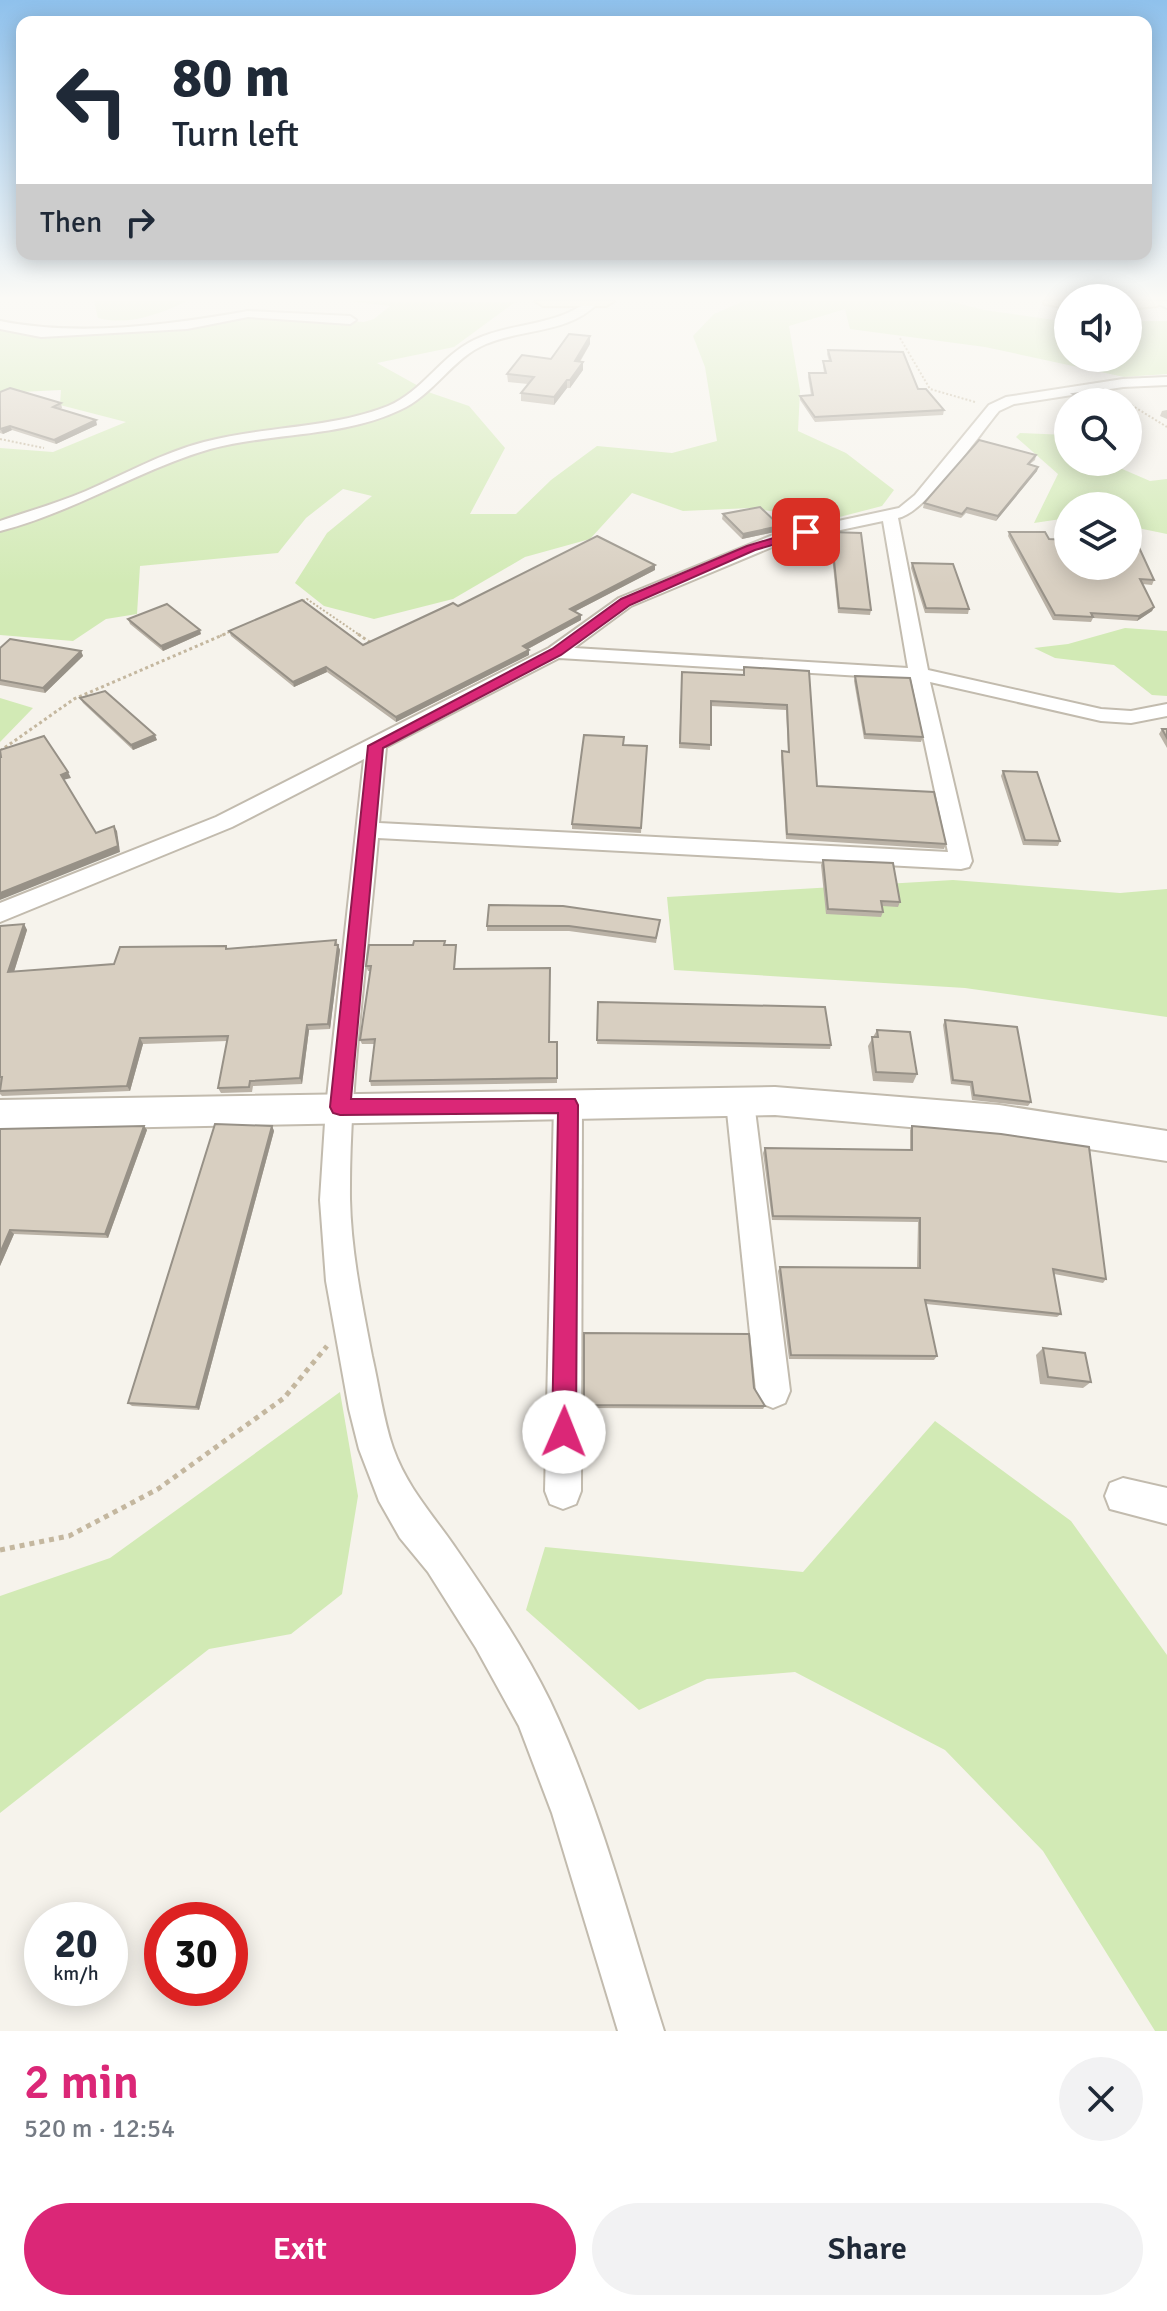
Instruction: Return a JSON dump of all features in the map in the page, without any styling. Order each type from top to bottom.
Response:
[{"type":"street","points":[[0,526],[75,501],[210,444],[317,428],[389,410],[416,396]]},
{"type":"street","points":[[0,913],[224,822],[556,652],[625,602],[751,548],[806,532],[904,512],[920,498],[997,407],[1011,400],[1041,396]]},
{"type":"street","points":[[369,830],[961,861],[919,674],[890,517]]},
{"type":"street","points":[[556,652],[919,674],[1101,715],[1131,717],[1167,710]]},
{"type":"street","points":[[376,746],[340,1107],[335,1225],[349,1320],[376,1449],[392,1488],[413,1525],[441,1559],[490,1634],[535,1715],[573,1813],[641,2031]]},
{"type":"street","points":[[0,1115],[775,1101],[999,1120],[1167,1146]]},
{"type":"street","points":[[740,1102],[773,1391]]},
{"type":"street","points":[[563,1491],[568,1105]]},
{"type":"street","points":[[1123,1496],[1167,1506]]},
{"type":"path","points":[[955,396],[997,407]]},
{"type":"path","points":[[1142,412],[1167,427]]},
{"type":"path","points":[[0,439],[44,448]]},
{"type":"path","points":[[292,605],[307,599],[383,651]]},
{"type":"path","points":[[0,751],[74,699],[234,630]]},
{"type":"path","points":[[0,1550],[69,1536],[158,1489],[284,1398],[349,1320]]},
{"type":"green space","points":[[61,396],[439,396],[469,406],[505,448],[470,514],[516,514],[551,480],[597,446],[672,453],[717,441],[710,396],[800,396],[798,431],[846,453],[894,490],[882,506],[828,520],[751,508],[683,511],[632,493],[590,539],[525,557],[453,599],[374,619],[324,606],[295,583],[327,533],[372,496],[343,489],[306,518],[278,553],[140,566],[137,614],[106,619],[73,641],[0,635],[0,448],[53,452],[126,422],[60,405]]},
{"type":"green space","points":[[1020,433],[1054,434],[1054,470],[1016,437]]},
{"type":"green space","points":[[1057,476],[1138,476],[1150,481],[1167,479],[1167,534],[1142,529],[1142,492],[1054,492],[1054,520],[1034,523]]},
{"type":"green space","points":[[1125,628],[1167,631],[1167,696],[1152,695],[1114,665],[1055,658],[1034,648],[1068,644]]},
{"type":"green space","points":[[0,698],[33,708],[0,742]]},
{"type":"green space","points":[[953,880],[1120,893],[1167,889],[1167,1017],[965,988],[674,970],[667,897]]},
{"type":"green space","points":[[340,1392],[358,1496],[342,1594],[291,1634],[209,1649],[0,1813],[0,1596],[110,1558]]},
{"type":"green space","points":[[935,1421],[1071,1521],[1167,1655],[1167,2031],[1155,2031],[1043,1851],[945,1750],[795,1672],[707,1679],[639,1710],[526,1610],[545,1547],[803,1572]]},
{"type":"building","points":[[0,396],[36,396],[61,403],[53,407],[96,420],[54,440],[10,426],[0,429]]},
{"type":"building","points":[[800,396],[932,396],[944,410],[815,417]]},
{"type":"building","points":[[979,440],[1036,455],[1028,464],[1038,467],[998,516],[967,508],[962,514],[924,503]]},
{"type":"building","points":[[760,507],[780,526],[743,534],[723,514]]},
{"type":"building","points":[[831,532],[861,533],[871,610],[839,608]]},
{"type":"building","points":[[1009,532],[1045,532],[1049,539],[1054,539],[1054,580],[1140,580],[1154,607],[1139,616],[1091,613],[1093,617],[1055,615]]},
{"type":"building","points":[[597,536],[655,565],[570,609],[581,615],[523,646],[529,650],[396,717],[326,667],[293,682],[229,631],[302,600],[363,645],[453,603],[458,606]]},
{"type":"building","points":[[1142,554],[1154,580],[1142,579]]},
{"type":"building","points":[[912,563],[953,564],[969,609],[926,608]]},
{"type":"building","points":[[167,604],[200,630],[161,646],[128,619]]},
{"type":"building","points":[[10,639],[81,651],[43,688],[0,680],[0,648]]},
{"type":"building","points":[[744,667],[809,671],[817,786],[934,792],[946,844],[787,834],[782,751],[789,752],[787,705],[711,701],[711,745],[680,743],[682,672],[744,675]]},
{"type":"building","points":[[855,676],[910,678],[923,737],[865,734]]},
{"type":"building","points":[[105,691],[155,735],[131,745],[80,698]]},
{"type":"building","points":[[584,735],[624,737],[623,745],[647,746],[641,828],[572,824]]},
{"type":"building","points":[[44,736],[68,772],[61,775],[96,833],[114,826],[118,846],[0,893],[0,750]]},
{"type":"building","points":[[1003,771],[1037,772],[1060,841],[1025,840]]},
{"type":"building","points":[[823,860],[893,863],[900,902],[881,901],[883,912],[828,909]]},
{"type":"building","points":[[489,905],[563,906],[660,920],[656,938],[569,926],[487,926]]},
{"type":"building","points":[[24,924],[8,972],[114,964],[120,947],[226,946],[226,949],[336,940],[335,945],[338,945],[328,1024],[307,1025],[300,1078],[250,1081],[249,1087],[218,1088],[228,1036],[140,1038],[127,1086],[0,1091],[0,926]]},
{"type":"building","points":[[414,941],[445,941],[444,945],[456,945],[454,969],[550,968],[549,1042],[557,1042],[557,1078],[370,1081],[375,1039],[360,1040],[371,966],[366,966],[369,945],[413,945]]},
{"type":"building","points":[[598,1002],[825,1007],[831,1045],[597,1040]]},
{"type":"building","points":[[945,1020],[1017,1027],[1031,1102],[974,1095],[972,1082],[953,1080]]},
{"type":"building","points":[[877,1030],[910,1032],[917,1074],[876,1072],[872,1037],[878,1037]]},
{"type":"building","points":[[215,1124],[272,1126],[196,1407],[128,1403]]},
{"type":"building","points":[[144,1126],[105,1234],[10,1230],[0,1253],[0,1129]]},
{"type":"building","points":[[912,1126],[1001,1134],[1089,1147],[1106,1279],[1053,1269],[1061,1314],[925,1300],[937,1356],[791,1355],[780,1267],[920,1268],[920,1218],[773,1216],[765,1148],[912,1150]]},
{"type":"building","points":[[584,1333],[749,1334],[754,1388],[765,1406],[584,1405]]},
{"type":"building","points":[[1043,1348],[1085,1353],[1091,1382],[1048,1377]]},
{"type":"route","points":[[564,1432],[568,1105],[340,1107],[376,746],[556,652],[625,602],[751,548],[806,532]]}]
